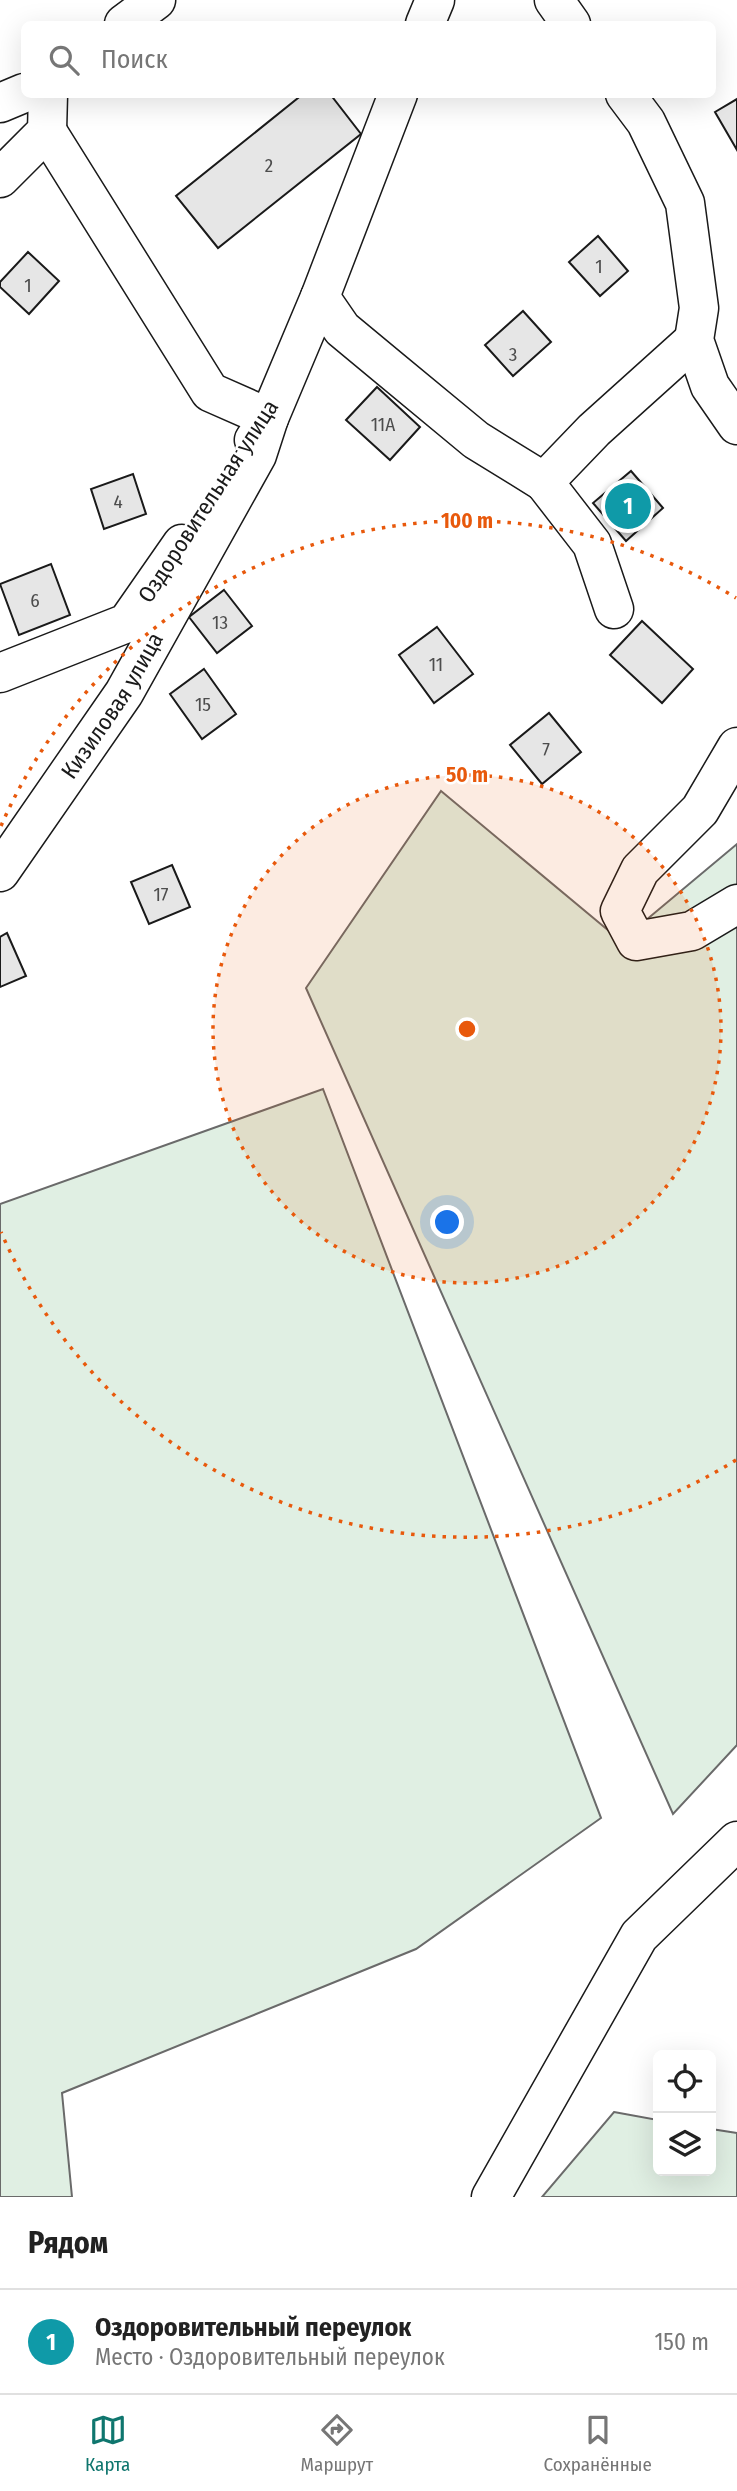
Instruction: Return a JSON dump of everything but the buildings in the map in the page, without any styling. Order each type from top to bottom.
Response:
[{"type":"street","points":[[128,21],[156,0]]},
{"type":"street","points":[[426,21],[435,0]]},
{"type":"street","points":[[554,0],[570,21]]},
{"type":"street","points":[[0,103],[21,94]]},
{"type":"street","name":"Оздоровительная улица","points":[[0,673],[127,624],[269,418],[320,297],[396,98]]},
{"type":"street","points":[[628,98],[646,122],[685,203],[699,308],[694,340],[710,386],[737,425]]},
{"type":"street","points":[[0,178],[47,113],[210,392],[269,418]]},
{"type":"street","points":[[320,297],[342,329],[418,392],[476,439],[544,482],[592,544],[614,609]]},
{"type":"street","points":[[544,482],[594,430],[694,340]]},
{"type":"street","name":"Кизиловая улица","points":[[0,872],[124,694],[257,455],[269,418]]},
{"type":"street","points":[[737,747],[700,810],[640,870],[620,911],[636,941],[692,930],[737,904]]},
{"type":"street","points":[[491,2197],[639,1936],[737,1841]]},
{"type":"green space","points":[[441,791],[621,941],[737,844],[737,1745],[673,1814],[306,988]]},
{"type":"green space","points":[[323,1089],[601,1818],[416,1949],[62,2093],[72,2197],[0,2197],[0,1204]]},
{"type":"green space","points":[[614,2112],[653,2119],[653,2176],[716,2176],[716,2130],[737,2133],[737,2197],[542,2197]]},
{"type":"place","name":"Оздоровительный переулок","points":[[628,506]]}]
